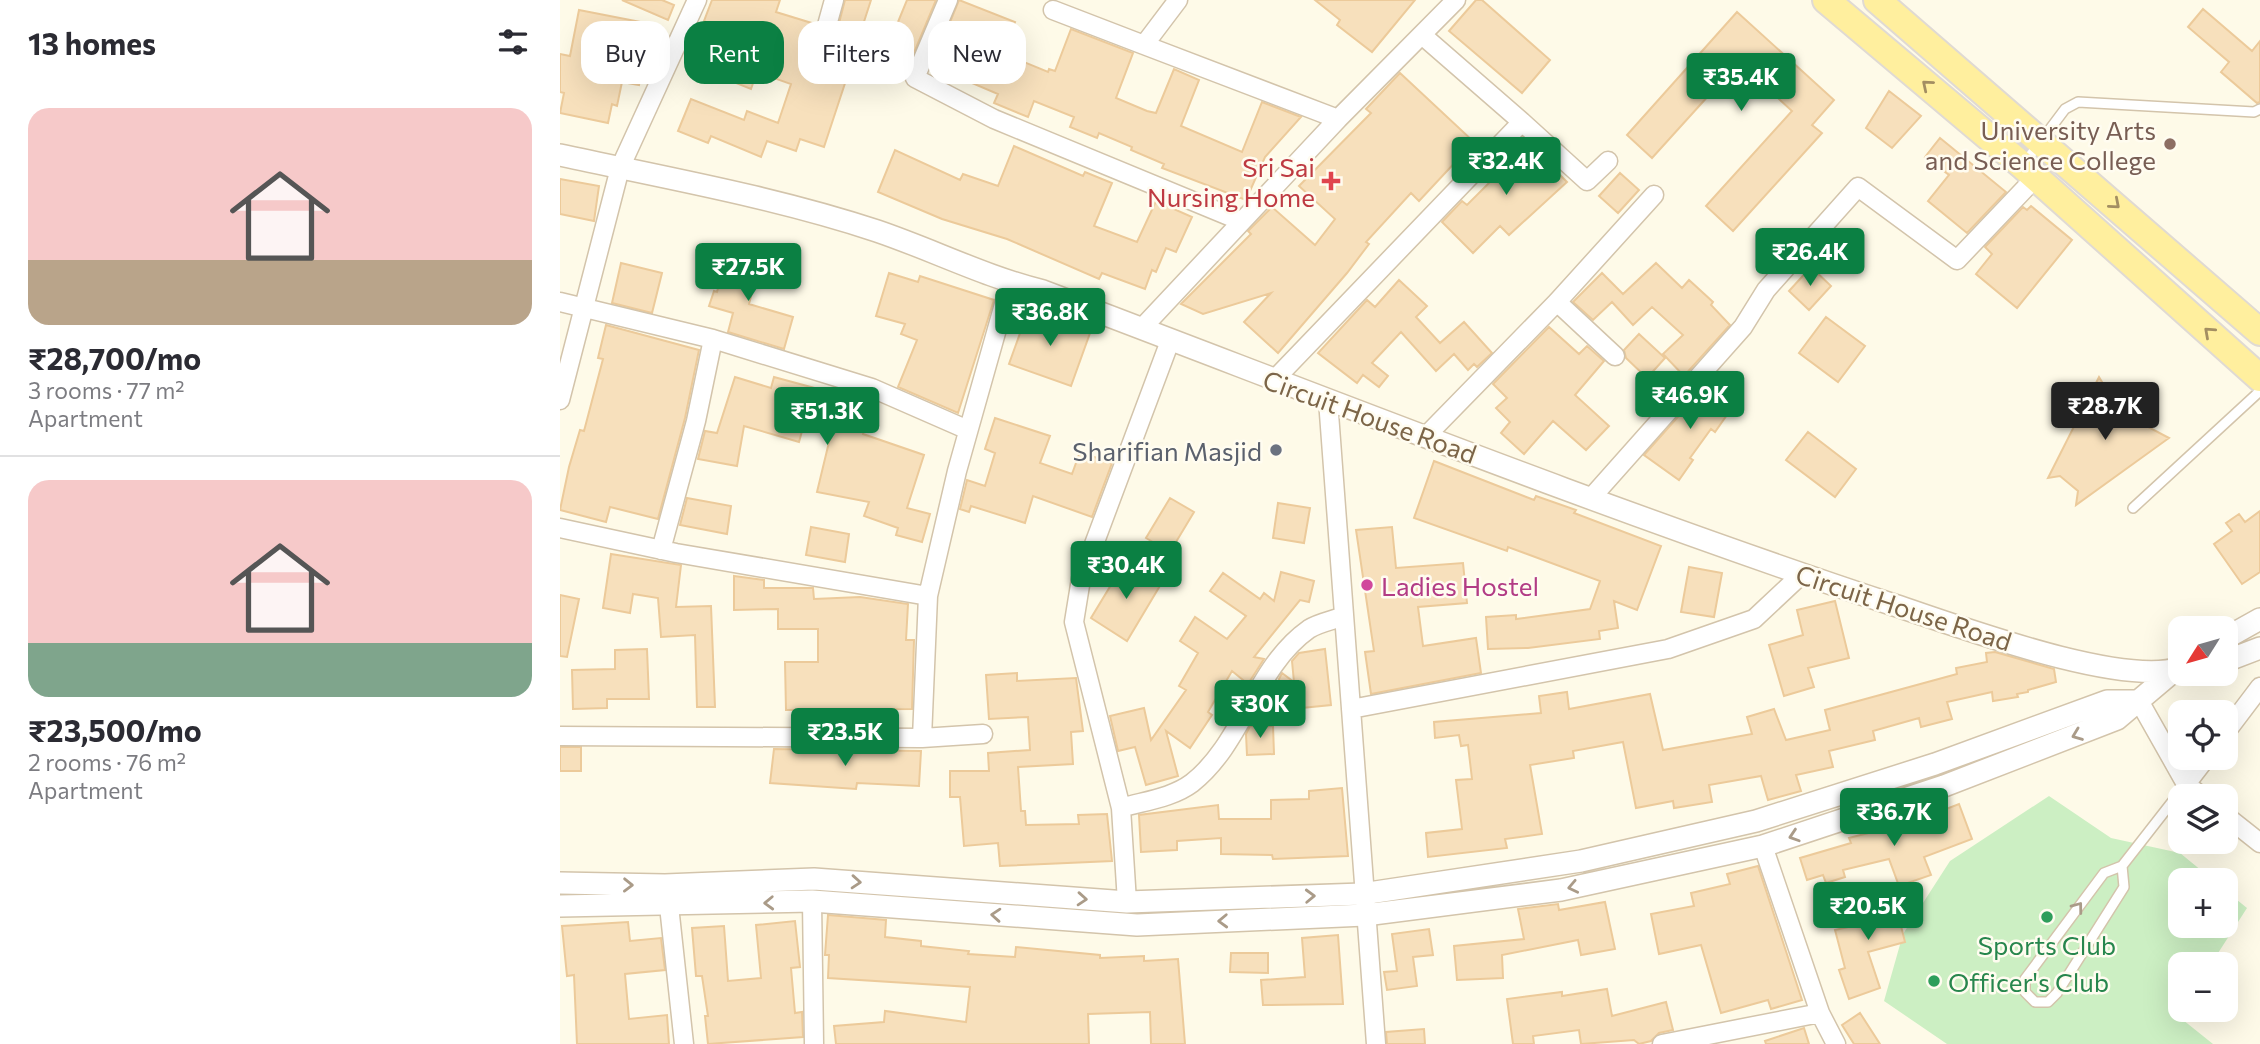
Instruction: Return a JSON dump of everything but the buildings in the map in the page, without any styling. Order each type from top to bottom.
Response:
[{"type":"main road","points":[[1826,0],[2029,171],[2260,377]]},
{"type":"main road","points":[[1877,0],[2042,140],[2260,332]]},
{"type":"street","points":[[560,400],[582,305],[620,168],[697,0]]},
{"type":"street","points":[[828,21],[834,0]]},
{"type":"street","points":[[948,0],[915,78],[994,119],[1241,221]]},
{"type":"street","points":[[1144,45],[1178,0]]},
{"type":"street","points":[[1142,328],[1338,119],[1456,0]]},
{"type":"street","points":[[1053,10],[1338,119]]},
{"type":"street","points":[[1422,35],[1587,181],[1608,161]]},
{"type":"street","points":[[1274,380],[1522,122]]},
{"type":"street","name":"Circuit House Road","points":[[560,155],[688,180],[877,231],[1010,283],[1043,291],[1274,380],[1802,574],[1983,635],[2097,665],[2153,673],[2168,671]]},
{"type":"street","points":[[1591,498],[1743,327],[1766,290],[1858,187],[1957,260],[2029,171]]},
{"type":"street","points":[[1426,436],[1557,302],[1654,195]]},
{"type":"street","points":[[922,738],[928,596],[968,430],[1010,283]]},
{"type":"street","points":[[560,302],[582,305],[713,339],[872,388],[968,430]]},
{"type":"street","points":[[1557,302],[1615,356]]},
{"type":"street","points":[[661,550],[696,421],[713,339]]},
{"type":"street","points":[[1126,902],[1121,808],[1074,622],[1081,579],[1170,341]]},
{"type":"street","points":[[1328,400],[1376,1044]]},
{"type":"street","points":[[560,528],[661,550],[928,596]]},
{"type":"street","points":[[1351,709],[1668,649],[1754,619],[1802,574]]},
{"type":"street","points":[[1121,808],[1177,792],[1192,783],[1220,750],[1274,666],[1310,629],[1344,617]]},
{"type":"street","points":[[2238,631],[2260,619]]},
{"type":"street","points":[[2238,656],[2260,648]]},
{"type":"street","points":[[560,906],[669,906],[812,901],[1137,925],[1561,890],[1763,846],[1944,786],[2117,719],[2168,677]]},
{"type":"street","points":[[2238,718],[2258,694]]},
{"type":"street","points":[[2137,700],[2186,784],[2197,770]]},
{"type":"street","points":[[560,883],[665,885],[814,879],[1126,902],[1364,905],[1581,861],[1756,821],[1935,764],[2107,701],[2137,700]]},
{"type":"street","points":[[560,736],[922,738],[983,734]]},
{"type":"street","points":[[2238,826],[2260,844]]},
{"type":"street","points":[[1763,846],[1820,1013],[1836,1044]]},
{"type":"street","points":[[812,901],[814,1044]]},
{"type":"street","points":[[669,906],[684,1044]]},
{"type":"street","points":[[1662,1044],[1820,1013]]},
{"type":"lane","points":[[2029,171],[2042,140],[2065,109],[2078,103],[2254,112],[2260,109]]},
{"type":"lane","points":[[2133,508],[2260,391]]},
{"type":"lane","points":[[2122,866],[2124,887],[2057,993],[2048,1002],[2035,1002],[2025,992],[2025,979],[2104,873],[2122,866],[2168,807]]},
{"type":"green space","name":"Sports Club","points":[[2049,796],[2111,838],[2168,850],[2168,854],[2181,854],[2198,868],[2168,868],[2168,938],[2228,938],[2219,952],[2168,952],[2168,1022],[2186,1022],[2213,1044],[1947,1044],[1884,1001],[1903,934],[1950,861]]},
{"type":"green space","name":"Sports Club","points":[[2238,901],[2247,908],[2238,922]]},
{"type":"place","name":"University Arts and Science College","points":[[2170,144]]},
{"type":"place","name":"Sri Sai Nursing Home","points":[[1331,181]]},
{"type":"place","name":"Sharifian Masjid","points":[[1276,450]]},
{"type":"place","name":"Ladies Hostel","points":[[1367,585]]},
{"type":"place","name":"Sports Club","points":[[2047,917]]},
{"type":"place","name":"Officer's Club","points":[[1934,981]]}]
